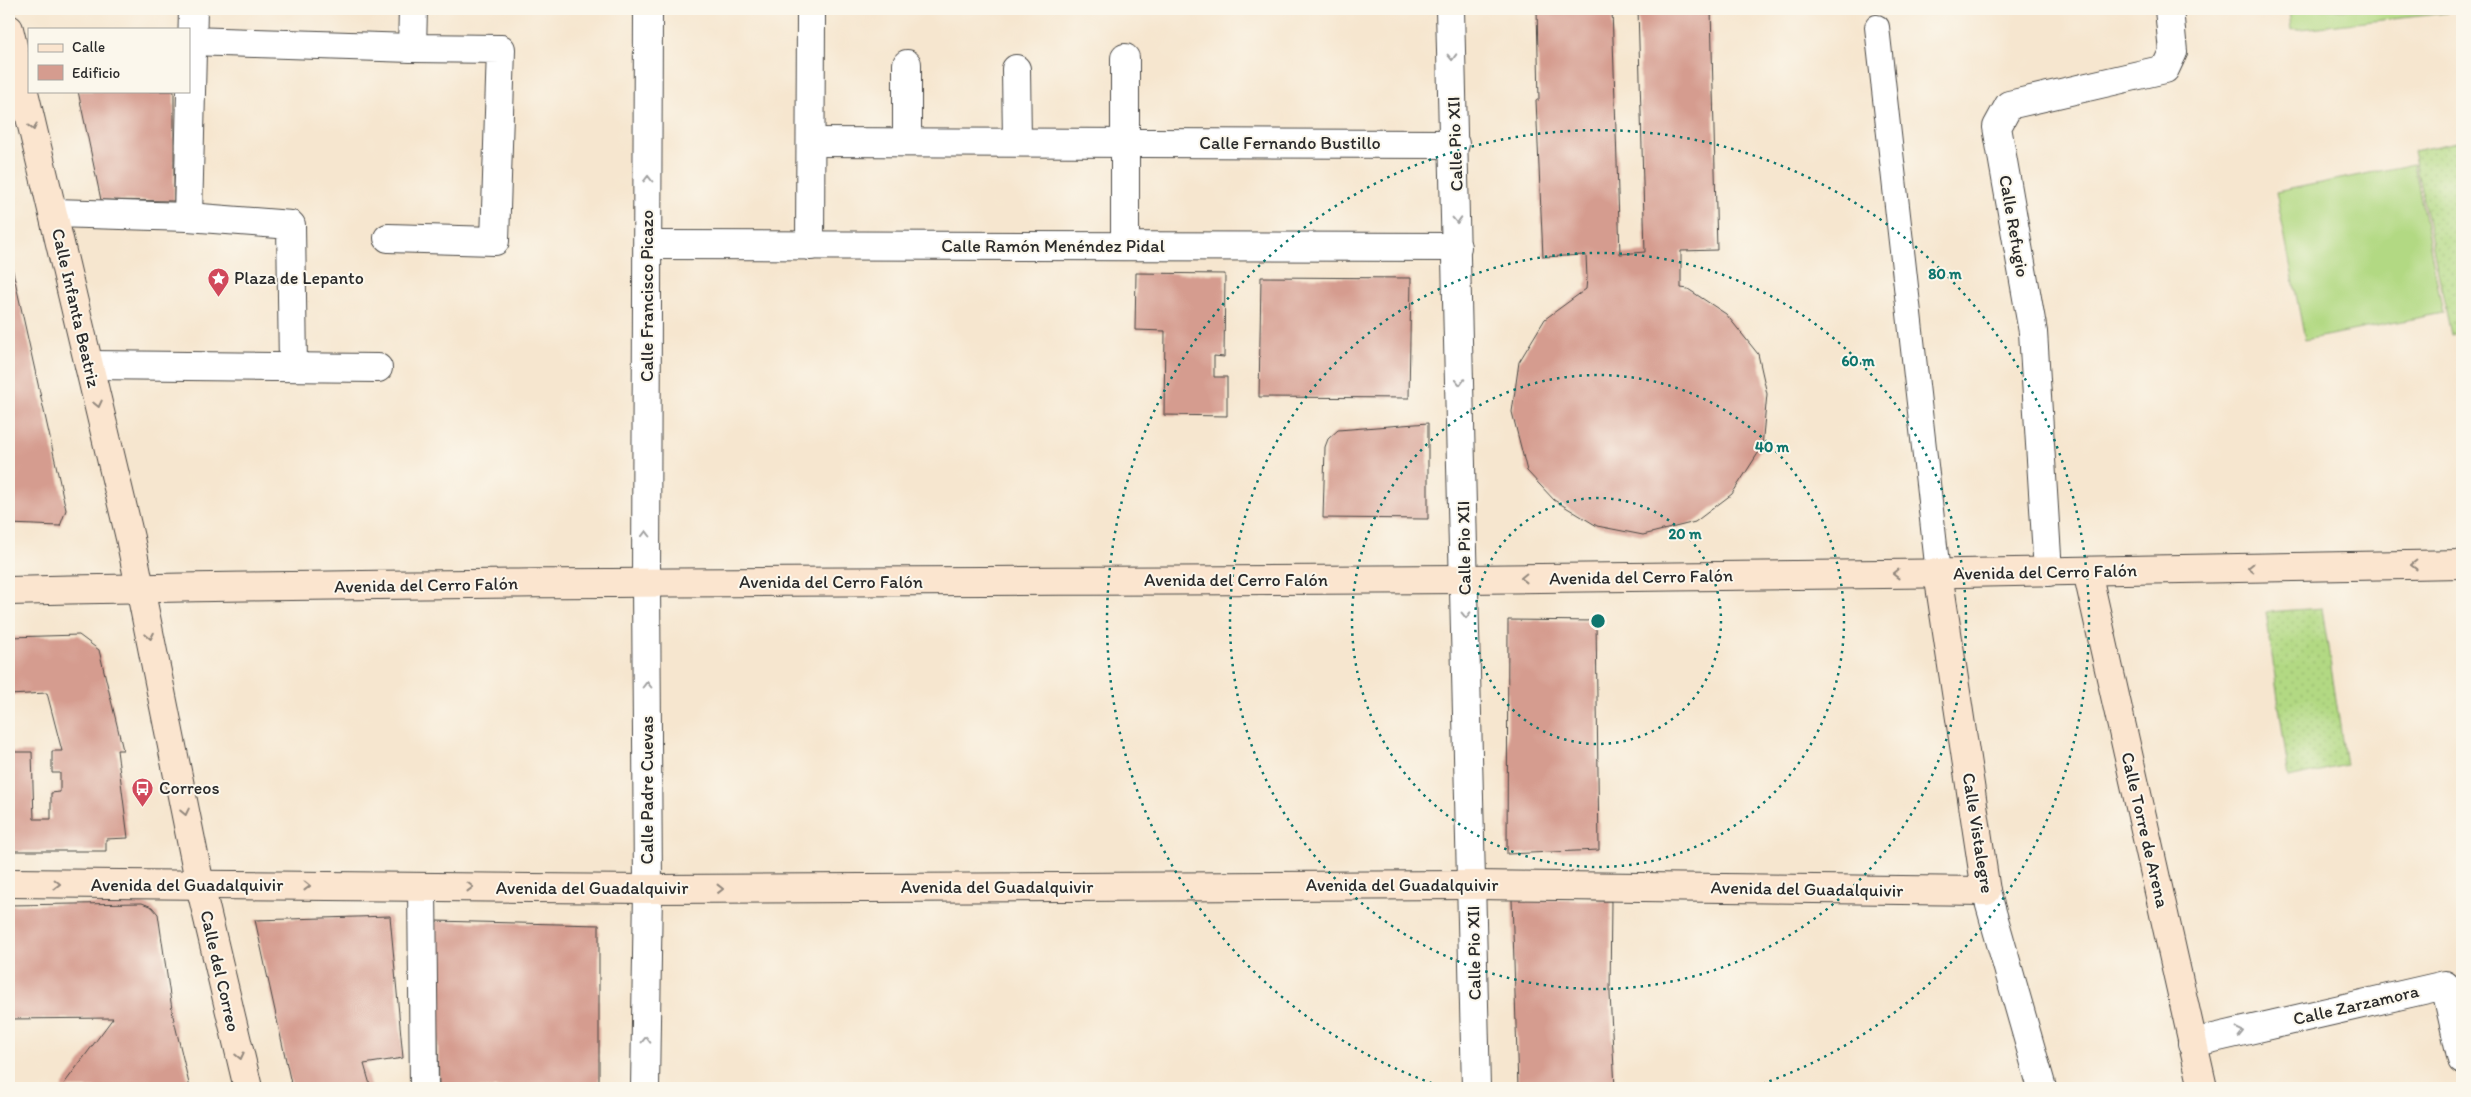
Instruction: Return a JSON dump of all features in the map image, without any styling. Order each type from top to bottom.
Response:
[{"type":"street","points":[[193,9],[190,41],[501,49],[495,241],[388,238]]},
{"type":"street","points":[[412,48],[414,9]]},
{"type":"street","name":"Calle Francisco Picazo","points":[[646,583],[648,9]]},
{"type":"street","name":"Calle Pio XII","points":[[1450,9],[1458,247],[1476,1088]]},
{"type":"street","name":"Calle Refugio","points":[[2048,572],[2033,332],[1997,127],[2009,105],[2165,69],[2173,52],[2169,9]]},
{"type":"street","points":[[810,246],[811,13]]},
{"type":"street","name":"Calle Infanta Beatriz","points":[[16,33],[28,90]]},
{"type":"street","points":[[1125,58],[1125,246]]},
{"type":"street","points":[[907,64],[907,142]]},
{"type":"street","points":[[1016,69],[1018,142]]},
{"type":"street","name":"Calle Infanta Beatriz","points":[[28,92],[54,213],[140,588]]},
{"type":"street","points":[[188,217],[189,92]]},
{"type":"street","name":"Calle Fernando Bustillo","points":[[811,142],[1455,144]]},
{"type":"street","points":[[54,213],[188,217],[291,225],[293,367]]},
{"type":"street","name":"Calle Ramón Menéndez Pidal","points":[[648,245],[1458,247]]},
{"type":"street","points":[[89,366],[378,368]]},
{"type":"street","name":"Avenida del Cerro Falón","points":[[9,591],[646,583],[1465,579],[2048,572],[2462,564]]},
{"type":"street","name":"Calle Torre de Arena","points":[[2087,571],[2202,1088]]},
{"type":"street","name":"Calle Vistalegre","points":[[1938,573],[1986,891],[2042,1088]]},
{"type":"street","name":"Calle Padre Cuevas","points":[[645,1088],[648,889],[646,583]]},
{"type":"street","name":"Calle del Correo","points":[[140,588],[200,885],[248,1088]]},
{"type":"street","name":"Avenida del Guadalquivir","points":[[9,883],[648,889],[1473,884],[1986,891]]},
{"type":"street","points":[[422,887],[424,1088]]},
{"type":"street","name":"Calle Zarzamora","points":[[2192,1043],[2445,985],[2462,1060]]},
{"type":"lane","points":[[1878,27],[1938,573]]},
{"type":"green space","points":[[2289,9],[2447,9],[2447,13],[2291,30]]},
{"type":"green space","points":[[2462,141],[2462,332],[2451,335],[2413,151]]},
{"type":"green space","points":[[2414,164],[2443,313],[2305,340],[2276,192]]},
{"type":"green space","points":[[2322,608],[2346,765],[2289,778],[2266,612]]},
{"type":"building","points":[[1537,9],[1612,9],[1620,254],[1645,252],[1638,9],[1711,9],[1717,250],[1681,251],[1681,288],[1688,289],[1726,314],[1758,354],[1767,394],[1762,447],[1732,494],[1695,522],[1643,535],[1597,526],[1554,500],[1527,471],[1512,412],[1519,362],[1545,319],[1586,289],[1587,278],[1586,255],[1543,257],[1536,100],[1539,100]]},
{"type":"building","points":[[78,92],[174,92],[174,201],[101,200]]},
{"type":"building","points":[[10,258],[66,510],[60,526],[9,524]]},
{"type":"building","points":[[1136,273],[1225,274],[1224,357],[1214,356],[1214,377],[1227,377],[1227,416],[1164,415],[1165,331],[1135,330]]},
{"type":"building","points":[[1261,277],[1411,278],[1409,398],[1259,397]]},
{"type":"building","points":[[1428,423],[1428,519],[1323,518],[1325,447],[1328,439],[1338,430]]},
{"type":"building","points":[[1508,620],[1596,621],[1599,850],[1507,854]]},
{"type":"building","points":[[79,635],[99,650],[123,750],[117,750],[128,838],[106,839],[106,851],[9,851],[9,752],[32,752],[34,819],[51,819],[51,793],[60,792],[60,773],[52,773],[52,751],[62,751],[47,693],[9,695],[9,637]]},
{"type":"building","points":[[1512,899],[1611,901],[1610,994],[1615,1088],[1518,1088]]},
{"type":"building","points":[[142,903],[152,907],[158,914],[173,1016],[190,1088],[61,1088],[113,1018],[9,1019],[9,905]]},
{"type":"building","points":[[390,916],[403,1058],[364,1064],[371,1088],[292,1088],[255,920]]},
{"type":"building","points":[[435,921],[599,925],[599,1088],[439,1088]]},
{"type":"place","name":"Plaza de Lepanto","points":[[218,297]]},
{"type":"place","name":"Correos","points":[[143,807]]}]
